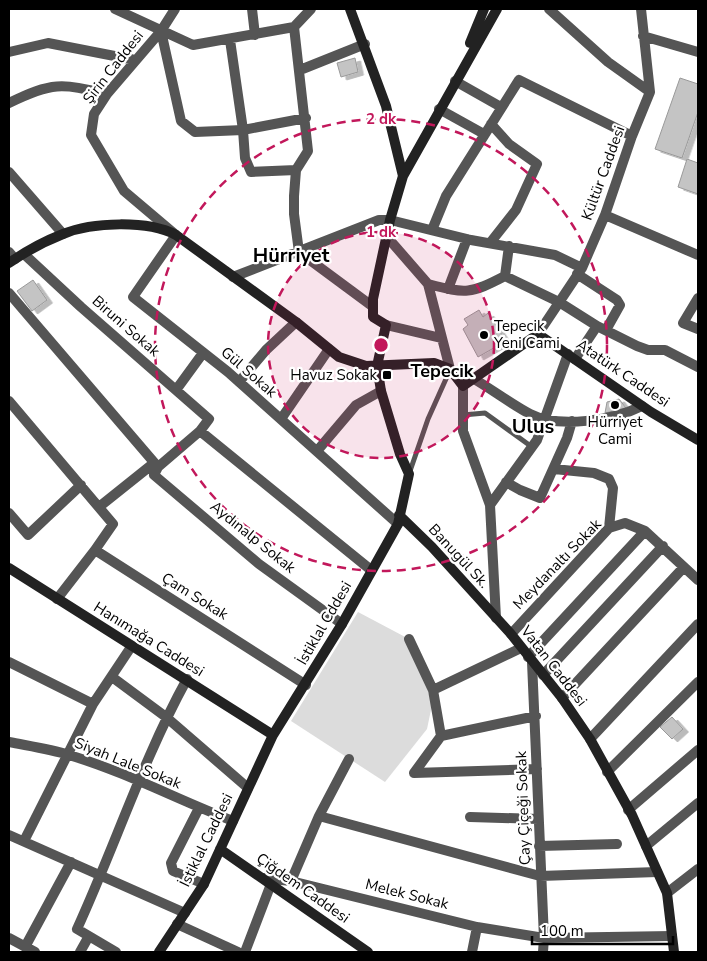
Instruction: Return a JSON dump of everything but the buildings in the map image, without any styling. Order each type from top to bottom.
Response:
[{"type":"main road","points":[[350,9],[386,106],[403,176]]},
{"type":"main road","points":[[455,80],[484,9]]},
{"type":"main road","points":[[409,474],[400,454],[381,392],[377,366],[386,325],[373,317],[372,306],[388,238],[390,220],[403,176],[455,80],[497,9]]},
{"type":"main road","points":[[11,258],[24,254],[62,234],[82,228],[131,225],[154,226],[176,235],[296,322],[339,357],[352,363],[377,366],[434,362],[450,369],[463,386],[538,334]]},
{"type":"main road","name":"Atatürk Caddesi","points":[[538,334],[642,406],[698,440]]},
{"type":"main road","name":"İstiklal Cddesi","points":[[272,736],[306,685],[342,624],[398,520],[409,474]]},
{"type":"main road","name":"Banugül Sk.","points":[[398,520],[432,547],[496,618]]},
{"type":"main road","name":"Hanımağa Caddesi","points":[[9,568],[131,647],[187,679],[272,736]]},
{"type":"main road","name":"Vatan Caddesi","points":[[496,618],[562,698],[590,739],[608,772],[646,846],[667,893],[674,952]]},
{"type":"main road","name":"İstiklal Caddesi","points":[[159,952],[204,884],[272,736]]},
{"type":"main road","name":"Çiğdem Caddesi","points":[[220,849],[368,952]]},
{"type":"street","points":[[115,9],[193,45],[294,28],[311,9]]},
{"type":"street","name":"Şirin Caddesi","points":[[175,9],[161,31],[134,60],[107,94],[94,114],[91,136],[124,191],[176,235]]},
{"type":"street","points":[[252,9],[255,35]]},
{"type":"street","points":[[550,9],[608,62],[650,92]]},
{"type":"street","name":"Kültür Caddesi","points":[[538,334],[580,271],[605,215],[632,136],[650,92],[640,9]]},
{"type":"street","points":[[294,28],[306,118],[308,150],[296,170],[294,214],[299,252],[372,306]]},
{"type":"street","points":[[161,31],[181,121],[195,132],[243,130],[306,118]]},
{"type":"street","points":[[643,36],[698,52]]},
{"type":"street","points":[[230,40],[243,130],[245,158],[251,172],[296,170]]},
{"type":"street","points":[[9,52],[48,43],[134,60]]},
{"type":"street","points":[[300,70],[364,44]]},
{"type":"street","points":[[455,80],[501,108]]},
{"type":"street","points":[[432,230],[446,196],[519,80],[632,136]]},
{"type":"street","points":[[9,103],[38,89],[56,86],[72,86],[107,94]]},
{"type":"street","points":[[439,109],[488,129],[537,164],[516,210],[490,243]]},
{"type":"street","points":[[9,172],[62,234]]},
{"type":"street","points":[[605,215],[698,256]]},
{"type":"street","points":[[233,277],[379,220],[390,220],[467,239],[555,255],[580,271],[617,300],[620,305],[601,328],[572,357],[532,447],[490,505]]},
{"type":"street","name":"Gül Sokak","points":[[176,235],[133,297],[239,382],[316,451],[398,520]]},
{"type":"street","points":[[388,238],[428,284],[450,369]]},
{"type":"street","points":[[448,289],[467,239]]},
{"type":"street","points":[[505,276],[509,246]]},
{"type":"street","name":"Biruni Sokak","points":[[24,254],[81,307],[209,419],[200,431]]},
{"type":"street","points":[[428,284],[465,293],[505,276]]},
{"type":"street","points":[[505,276],[559,302],[601,328],[637,346],[648,350],[665,350],[698,367]]},
{"type":"street","points":[[9,293],[156,465]]},
{"type":"street","points":[[698,298],[682,323],[698,329]]},
{"type":"street","points":[[239,382],[266,350],[296,322]]},
{"type":"street","points":[[386,325],[441,338]]},
{"type":"street","points":[[281,419],[329,349]]},
{"type":"street","points":[[176,390],[203,353]]},
{"type":"street","points":[[474,379],[531,415],[544,418],[572,421],[620,415],[642,406]]},
{"type":"street","points":[[463,386],[463,431],[490,505],[496,618]]},
{"type":"street","points":[[316,451],[356,405],[381,392]]},
{"type":"street","points":[[9,401],[113,524],[57,599]]},
{"type":"street","points":[[506,482],[540,498],[567,438],[572,421]]},
{"type":"street","points":[[99,507],[200,431],[371,570]]},
{"type":"street","name":"Aydınalp Sokak","points":[[156,465],[154,475],[259,564],[342,624]]},
{"type":"street","points":[[554,469],[594,473],[609,478],[613,488],[609,528]]},
{"type":"street","points":[[9,513],[28,535],[81,485]]},
{"type":"street","name":"Meydanaltı Sokak","points":[[511,634],[609,528],[625,522],[645,532],[663,546],[698,580]]},
{"type":"street","points":[[530,659],[645,532]]},
{"type":"street","points":[[543,675],[663,546]]},
{"type":"street","name":"Çam Sokak","points":[[95,550],[306,685]]},
{"type":"street","points":[[562,698],[684,567]]},
{"type":"street","points":[[590,739],[698,624]]},
{"type":"street","points":[[409,639],[433,690],[440,736]]},
{"type":"street","points":[[24,841],[94,704],[131,647]]},
{"type":"street","points":[[433,690],[521,648]]},
{"type":"street","name":"Çay Çiçeği Sokak","points":[[530,659],[536,716],[543,952]]},
{"type":"street","points":[[9,662],[94,704]]},
{"type":"street","points":[[112,677],[166,717],[248,788]]},
{"type":"street","points":[[116,952],[77,929],[102,875],[166,717],[187,679]]},
{"type":"street","points":[[608,772],[698,682]]},
{"type":"street","points":[[536,716],[440,736],[414,773],[537,769]]},
{"type":"street","name":"Siyah Lale Sokak","points":[[9,742],[68,754],[140,780],[199,808],[233,821]]},
{"type":"street","points":[[628,810],[698,750]]},
{"type":"street","points":[[290,881],[319,816],[349,759]]},
{"type":"street","points":[[646,846],[698,803]]},
{"type":"street","points":[[199,808],[171,863],[173,871],[204,884]]},
{"type":"street","points":[[319,816],[540,876],[657,872]]},
{"type":"street","points":[[470,817],[538,819]]},
{"type":"street","points":[[9,835],[185,913]]},
{"type":"street","points":[[539,846],[617,844]]},
{"type":"street","points":[[25,947],[71,862]]},
{"type":"street","points":[[667,893],[698,869]]},
{"type":"street","points":[[245,952],[267,881]]},
{"type":"street","name":"Melek Sokak","points":[[267,881],[290,881],[477,927],[544,938],[672,936]]},
{"type":"street","points":[[177,924],[238,952]]},
{"type":"street","points":[[472,952],[477,927]]},
{"type":"street","points":[[80,952],[89,936]]},
{"type":"street","points":[[9,938],[35,952]]},
{"type":"lane","points":[[409,474],[428,418],[450,369]]},
{"type":"lane","points":[[463,415],[485,413],[532,447]]},
{"type":"shaded area","points":[[358,612],[409,639],[421,667],[432,705],[427,729],[385,782],[291,721]]},
{"type":"place","name":"Tepecik Yeni Cami","points":[[484,335]]},
{"type":"place","name":"Havuz Sokak","points":[[387,375]]},
{"type":"place","name":"Hürriyet Cami","points":[[615,405]]},
{"type":"district","name":"Hürriyet","points":[[291,255]]},
{"type":"district","name":"Tepecik","points":[[442,371]]},
{"type":"district","name":"Ulus","points":[[533,426]]}]
